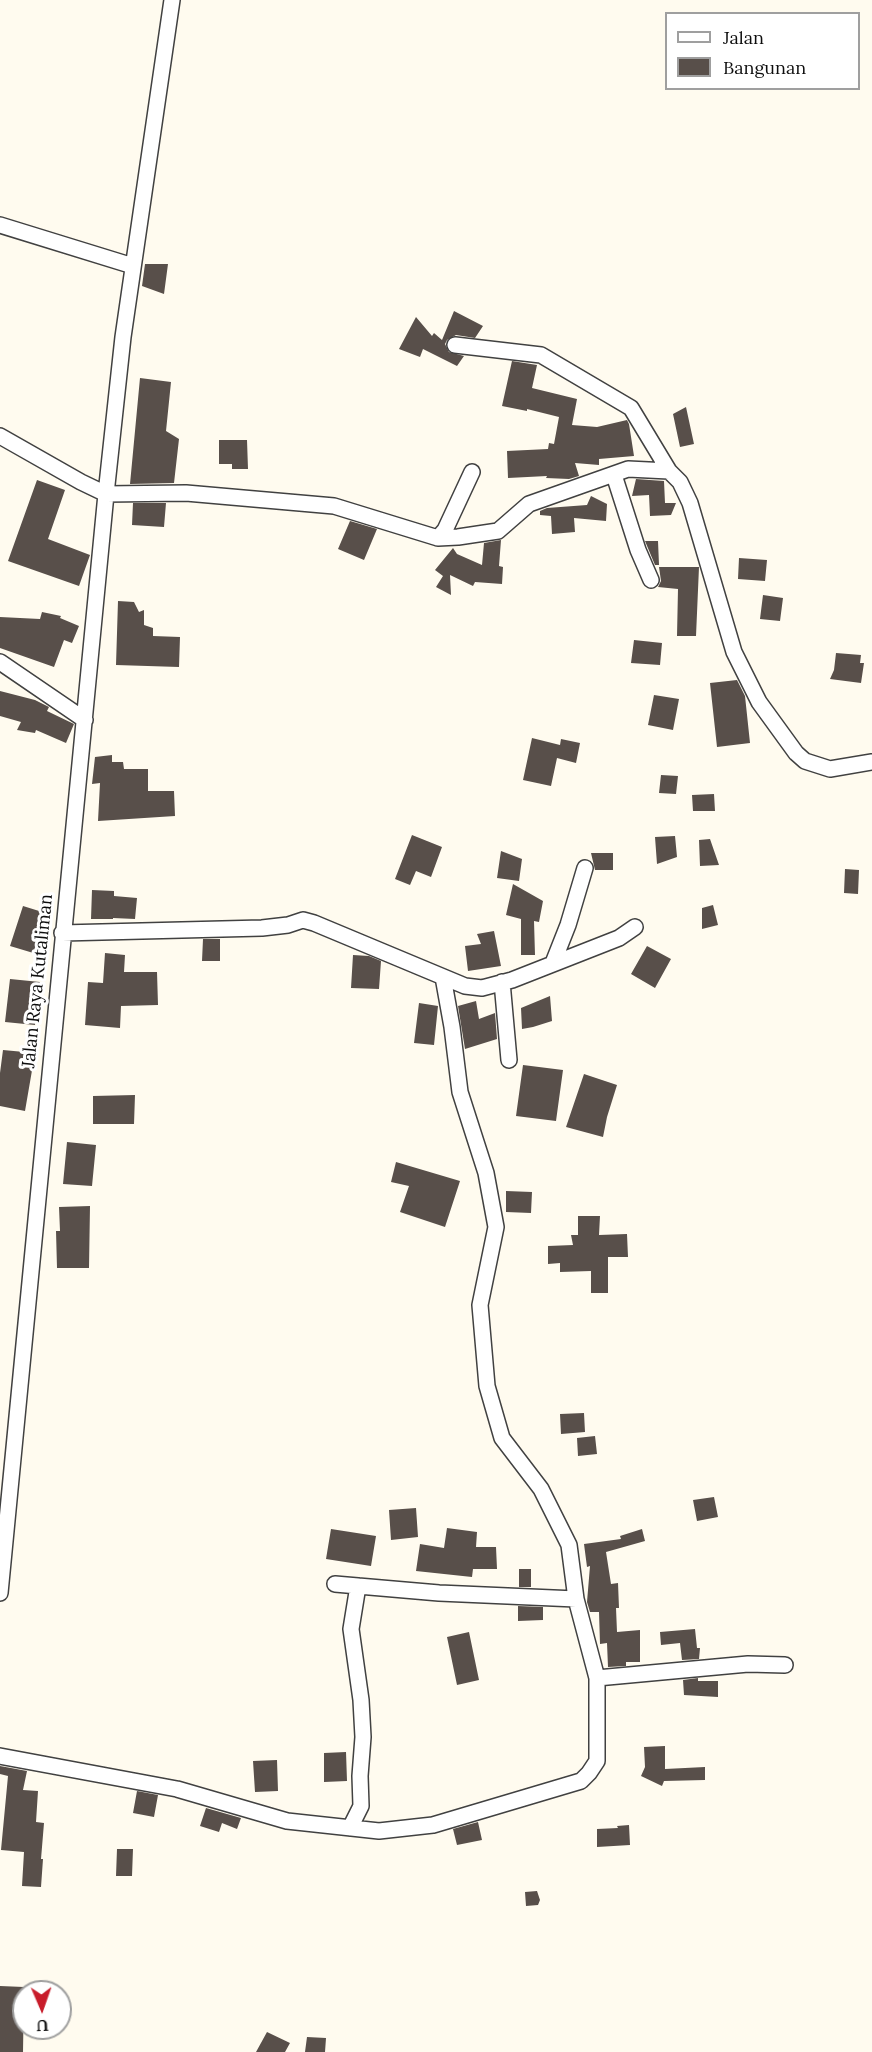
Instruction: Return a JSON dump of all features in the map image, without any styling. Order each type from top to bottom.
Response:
[{"type":"street","name":"Jalan Raya Kutaliman","points":[[0,1593],[106,494],[123,337],[172,0]]},
{"type":"street","points":[[0,225],[133,266]]},
{"type":"street","points":[[455,345],[541,355],[631,408],[669,471],[680,482],[690,503],[734,652],[759,702],[796,753],[806,761],[830,769],[872,762]]},
{"type":"street","points":[[0,436],[106,494],[186,494],[334,506],[438,538],[498,531],[529,504],[628,469],[669,471]]},
{"type":"street","points":[[438,538],[445,530],[472,472]]},
{"type":"street","points":[[614,475],[638,550],[651,580]]},
{"type":"street","points":[[0,662],[86,720]]},
{"type":"street","points":[[553,963],[568,925],[585,868]]},
{"type":"street","points":[[62,933],[262,928],[288,925],[303,920],[465,986],[482,988],[619,938],[635,927]]},
{"type":"street","points":[[0,1756],[177,1789],[287,1821],[379,1831],[433,1825],[581,1781],[597,1761],[597,1678],[576,1599],[569,1545],[541,1490],[502,1438],[487,1386],[480,1305],[496,1227],[486,1173],[460,1092],[443,976]]},
{"type":"street","points":[[502,982],[509,1060]]},
{"type":"street","points":[[335,1584],[439,1593],[576,1599]]},
{"type":"street","points":[[350,1828],[361,1806],[360,1776],[363,1737],[361,1700],[351,1629],[358,1586]]},
{"type":"street","points":[[597,1678],[748,1664],[785,1665]]},
{"type":"building","points":[[145,264],[168,264],[164,294],[142,286]]},
{"type":"building","points":[[454,311],[483,326],[475,338],[456,335],[447,340],[445,344],[449,352],[464,356],[457,366],[423,349],[420,357],[399,349],[416,317],[432,336],[434,333],[442,340]]},
{"type":"building","points":[[512,361],[537,365],[532,388],[577,399],[572,425],[597,427],[627,420],[634,456],[599,459],[599,465],[575,463],[579,476],[569,479],[546,478],[547,476],[508,478],[507,451],[548,449],[549,443],[554,444],[559,417],[502,406]]},
{"type":"building","points":[[140,378],[171,382],[166,431],[179,439],[174,483],[130,484]]},
{"type":"building","points":[[686,407],[694,444],[680,447],[673,414]]},
{"type":"building","points":[[219,440],[247,440],[248,469],[232,469],[232,464],[219,464]]},
{"type":"building","points":[[636,479],[664,481],[665,503],[676,503],[671,515],[650,516],[649,495],[632,496]]},
{"type":"building","points":[[37,480],[65,490],[48,539],[90,555],[79,586],[8,561]]},
{"type":"building","points":[[591,496],[607,504],[606,521],[574,518],[575,532],[552,534],[551,516],[540,515],[540,511],[547,508],[587,505]]},
{"type":"building","points":[[133,503],[166,503],[164,527],[132,525]]},
{"type":"building","points":[[350,521],[377,529],[364,560],[338,549]]},
{"type":"building","points":[[501,540],[499,566],[503,567],[502,584],[475,582],[473,586],[450,575],[451,595],[436,587],[443,576],[435,570],[453,548],[457,554],[482,565],[484,543]]},
{"type":"building","points":[[645,541],[658,541],[659,565],[655,565]]},
{"type":"building","points":[[739,558],[767,560],[765,581],[738,579]]},
{"type":"building","points":[[659,567],[699,567],[696,636],[677,636],[678,589],[658,587],[661,581]]},
{"type":"building","points":[[763,595],[783,598],[780,621],[760,619]]},
{"type":"building","points":[[118,601],[134,602],[139,612],[144,610],[144,625],[153,628],[153,636],[180,637],[179,667],[116,665]]},
{"type":"building","points":[[42,612],[61,616],[60,618],[79,626],[72,643],[64,640],[54,667],[0,648],[0,617],[40,619]]},
{"type":"building","points":[[634,640],[662,643],[660,665],[631,663]]},
{"type":"building","points":[[836,653],[861,655],[860,663],[864,663],[861,683],[830,679],[834,670]]},
{"type":"building","points":[[737,680],[745,696],[750,743],[717,747],[710,683]]},
{"type":"building","points":[[0,691],[35,700],[49,707],[47,711],[74,724],[66,743],[36,730],[35,733],[17,730],[21,722],[0,716]]},
{"type":"building","points":[[654,695],[679,699],[673,730],[648,725]]},
{"type":"building","points":[[532,738],[560,745],[561,739],[580,743],[576,763],[557,758],[551,786],[523,780]]},
{"type":"building","points":[[112,755],[112,762],[123,762],[124,769],[148,769],[148,791],[174,791],[175,816],[98,821],[100,783],[92,784],[95,757]]},
{"type":"building","points":[[661,775],[678,776],[676,794],[659,793]]},
{"type":"building","points":[[714,794],[715,811],[693,811],[692,795]]},
{"type":"building","points":[[412,835],[442,847],[431,877],[416,871],[410,885],[395,879]]},
{"type":"building","points":[[675,836],[677,857],[657,864],[655,837]]},
{"type":"building","points":[[710,839],[719,865],[700,866],[699,840]]},
{"type":"building","points":[[501,851],[522,859],[519,881],[497,878]]},
{"type":"building","points":[[591,853],[613,853],[613,870],[595,870]]},
{"type":"building","points":[[845,869],[859,870],[858,894],[844,893]]},
{"type":"building","points":[[513,884],[543,901],[539,922],[534,921],[535,955],[521,955],[521,919],[506,915]]},
{"type":"building","points":[[92,890],[114,891],[114,896],[137,898],[135,919],[91,919]]},
{"type":"building","points":[[713,905],[718,925],[702,929],[702,908]]},
{"type":"building","points":[[23,906],[52,915],[40,955],[10,946]]},
{"type":"building","points":[[494,931],[501,966],[468,971],[465,946],[481,944],[477,934]]},
{"type":"building","points":[[203,939],[220,939],[220,961],[202,961]]},
{"type":"building","points":[[647,946],[671,959],[655,988],[631,974]]},
{"type":"building","points":[[105,953],[125,955],[124,972],[157,972],[158,1005],[121,1006],[120,1028],[85,1025],[88,982],[103,983]]},
{"type":"building","points":[[353,955],[369,956],[381,961],[379,989],[351,988]]},
{"type":"building","points":[[10,979],[40,982],[35,1025],[5,1022]]},
{"type":"building","points":[[550,996],[552,1021],[522,1029],[521,1008]]},
{"type":"building","points":[[476,1001],[479,1019],[495,1013],[497,1039],[465,1049],[458,1006]]},
{"type":"building","points":[[419,1003],[438,1006],[434,1045],[414,1043]]},
{"type":"building","points":[[3,1050],[35,1053],[25,1111],[0,1106]]},
{"type":"building","points":[[523,1065],[563,1070],[556,1121],[516,1116]]},
{"type":"building","points":[[584,1074],[617,1085],[603,1137],[566,1127]]},
{"type":"building","points":[[135,1095],[134,1124],[93,1124],[93,1096]]},
{"type":"building","points":[[67,1142],[96,1145],[92,1186],[63,1184]]},
{"type":"building","points":[[396,1162],[460,1181],[445,1227],[400,1212],[409,1186],[391,1182]]},
{"type":"building","points":[[506,1191],[532,1192],[531,1213],[506,1212]]},
{"type":"building","points":[[90,1206],[89,1268],[57,1268],[56,1231],[60,1231],[59,1207]]},
{"type":"building","points":[[578,1216],[600,1216],[599,1235],[627,1234],[628,1257],[608,1257],[608,1293],[591,1293],[591,1271],[560,1272],[560,1263],[548,1264],[548,1246],[573,1245],[571,1235],[578,1235]]},
{"type":"building","points":[[584,1413],[585,1432],[561,1434],[560,1414]]},
{"type":"building","points":[[595,1436],[597,1454],[578,1456],[577,1438]]},
{"type":"building","points":[[714,1497],[718,1517],[697,1521],[693,1500]]},
{"type":"building","points":[[416,1508],[418,1537],[391,1540],[389,1510]]},
{"type":"building","points":[[447,1528],[477,1532],[476,1547],[496,1547],[497,1569],[473,1569],[472,1577],[416,1571],[420,1544],[444,1548]]},
{"type":"building","points":[[331,1529],[376,1536],[371,1566],[326,1559]]},
{"type":"building","points":[[642,1529],[645,1541],[606,1552],[611,1584],[618,1583],[617,1632],[640,1630],[640,1662],[626,1662],[626,1666],[608,1667],[607,1643],[600,1644],[599,1612],[590,1612],[587,1602],[590,1566],[587,1567],[584,1544],[621,1539],[620,1536]]},
{"type":"building","points":[[519,1569],[531,1569],[531,1587],[519,1587]]},
{"type":"building","points":[[518,1606],[543,1607],[543,1620],[518,1621]]},
{"type":"building","points":[[695,1629],[697,1648],[700,1648],[699,1659],[682,1660],[680,1643],[661,1645],[660,1632]]},
{"type":"building","points":[[469,1632],[479,1680],[457,1685],[447,1637]]},
{"type":"building","points":[[698,1678],[698,1681],[718,1681],[718,1697],[684,1695],[683,1680]]},
{"type":"building","points":[[665,1746],[665,1769],[705,1767],[705,1780],[664,1781],[662,1786],[641,1776],[645,1767],[644,1747]]},
{"type":"building","points":[[346,1752],[347,1781],[324,1782],[324,1753]]},
{"type":"building","points":[[277,1760],[278,1791],[255,1792],[253,1761]]},
{"type":"building","points":[[0,1766],[27,1771],[23,1790],[38,1791],[36,1822],[44,1823],[41,1887],[22,1886],[24,1852],[1,1850],[8,1776],[0,1774]]},
{"type":"building","points":[[137,1791],[158,1795],[154,1817],[133,1813]]},
{"type":"building","points":[[206,1808],[241,1818],[237,1829],[222,1823],[219,1832],[200,1826]]},
{"type":"building","points":[[478,1822],[482,1840],[457,1845],[453,1829]]},
{"type":"building","points":[[629,1825],[630,1845],[597,1847],[597,1829]]},
{"type":"building","points":[[117,1849],[133,1849],[132,1876],[116,1876]]},
{"type":"building","points":[[537,1891],[540,1900],[538,1905],[526,1906],[525,1892]]},
{"type":"building","points":[[0,1986],[12,1986],[12,2040],[23,2040],[23,2052],[0,2052]]},
{"type":"building","points":[[267,2032],[290,2043],[285,2052],[256,2052]]},
{"type":"building","points":[[307,2037],[326,2038],[325,2052],[305,2052]]}]
